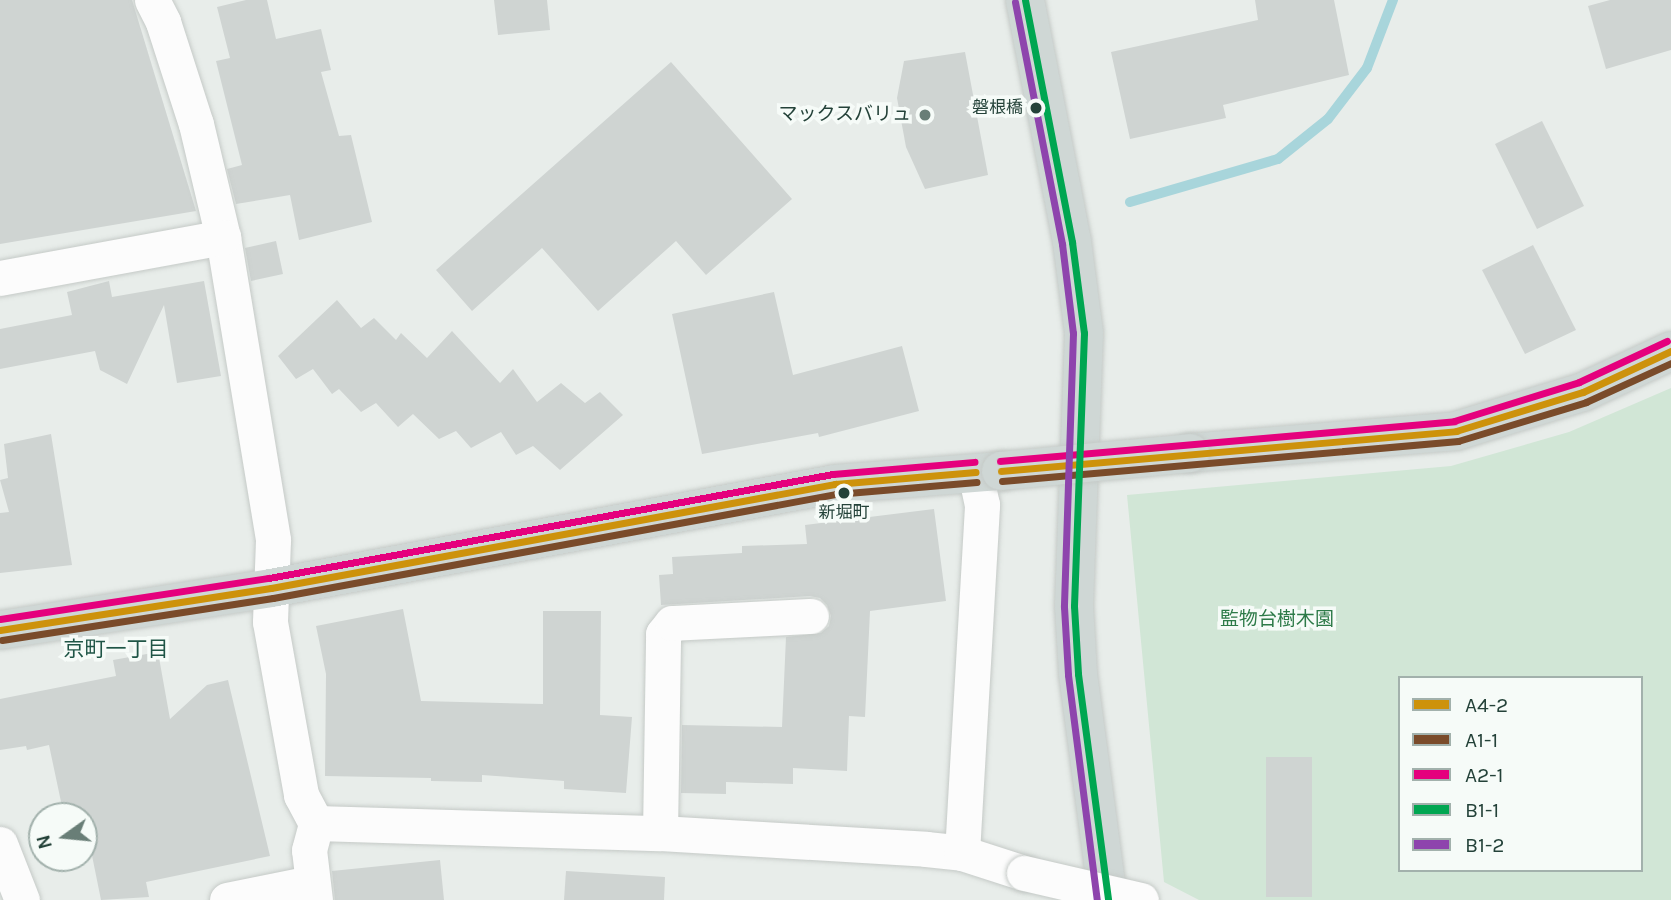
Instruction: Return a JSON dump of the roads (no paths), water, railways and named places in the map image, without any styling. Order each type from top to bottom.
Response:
[{"type":"main road","points":[[1025,0],[1072,242],[1084,333],[1074,606],[1078,674],[1108,900]]},
{"type":"main road","points":[[0,630],[271,588],[835,484],[1456,431],[1583,392],[1671,351]]},
{"type":"street","points":[[152,0],[163,22],[196,124],[223,237],[272,540],[270,622],[301,795],[316,823],[309,850],[313,891],[227,900]]},
{"type":"street","points":[[0,278],[223,237]]},
{"type":"street","points":[[962,853],[982,505],[988,471]]},
{"type":"street","points":[[660,833],[663,634],[672,623],[811,616]]},
{"type":"street","points":[[316,823],[660,833],[962,853],[1024,873],[1142,900]]},
{"type":"street","points":[[0,844],[22,900]]},
{"type":"waterway","points":[[1130,202],[1278,159],[1328,119],[1367,68],[1393,0]]},
{"type":"place","name":"磐根橋","points":[[1036,108]]},
{"type":"place","name":"マックスバリュ","points":[[925,115]]},
{"type":"place","name":"新堀町","points":[[844,493]]},
{"type":"district","name":"京町一丁目","points":[[116,649]]},
{"type":"park label","name":"監物台樹木園","points":[[1277,620]]}]
